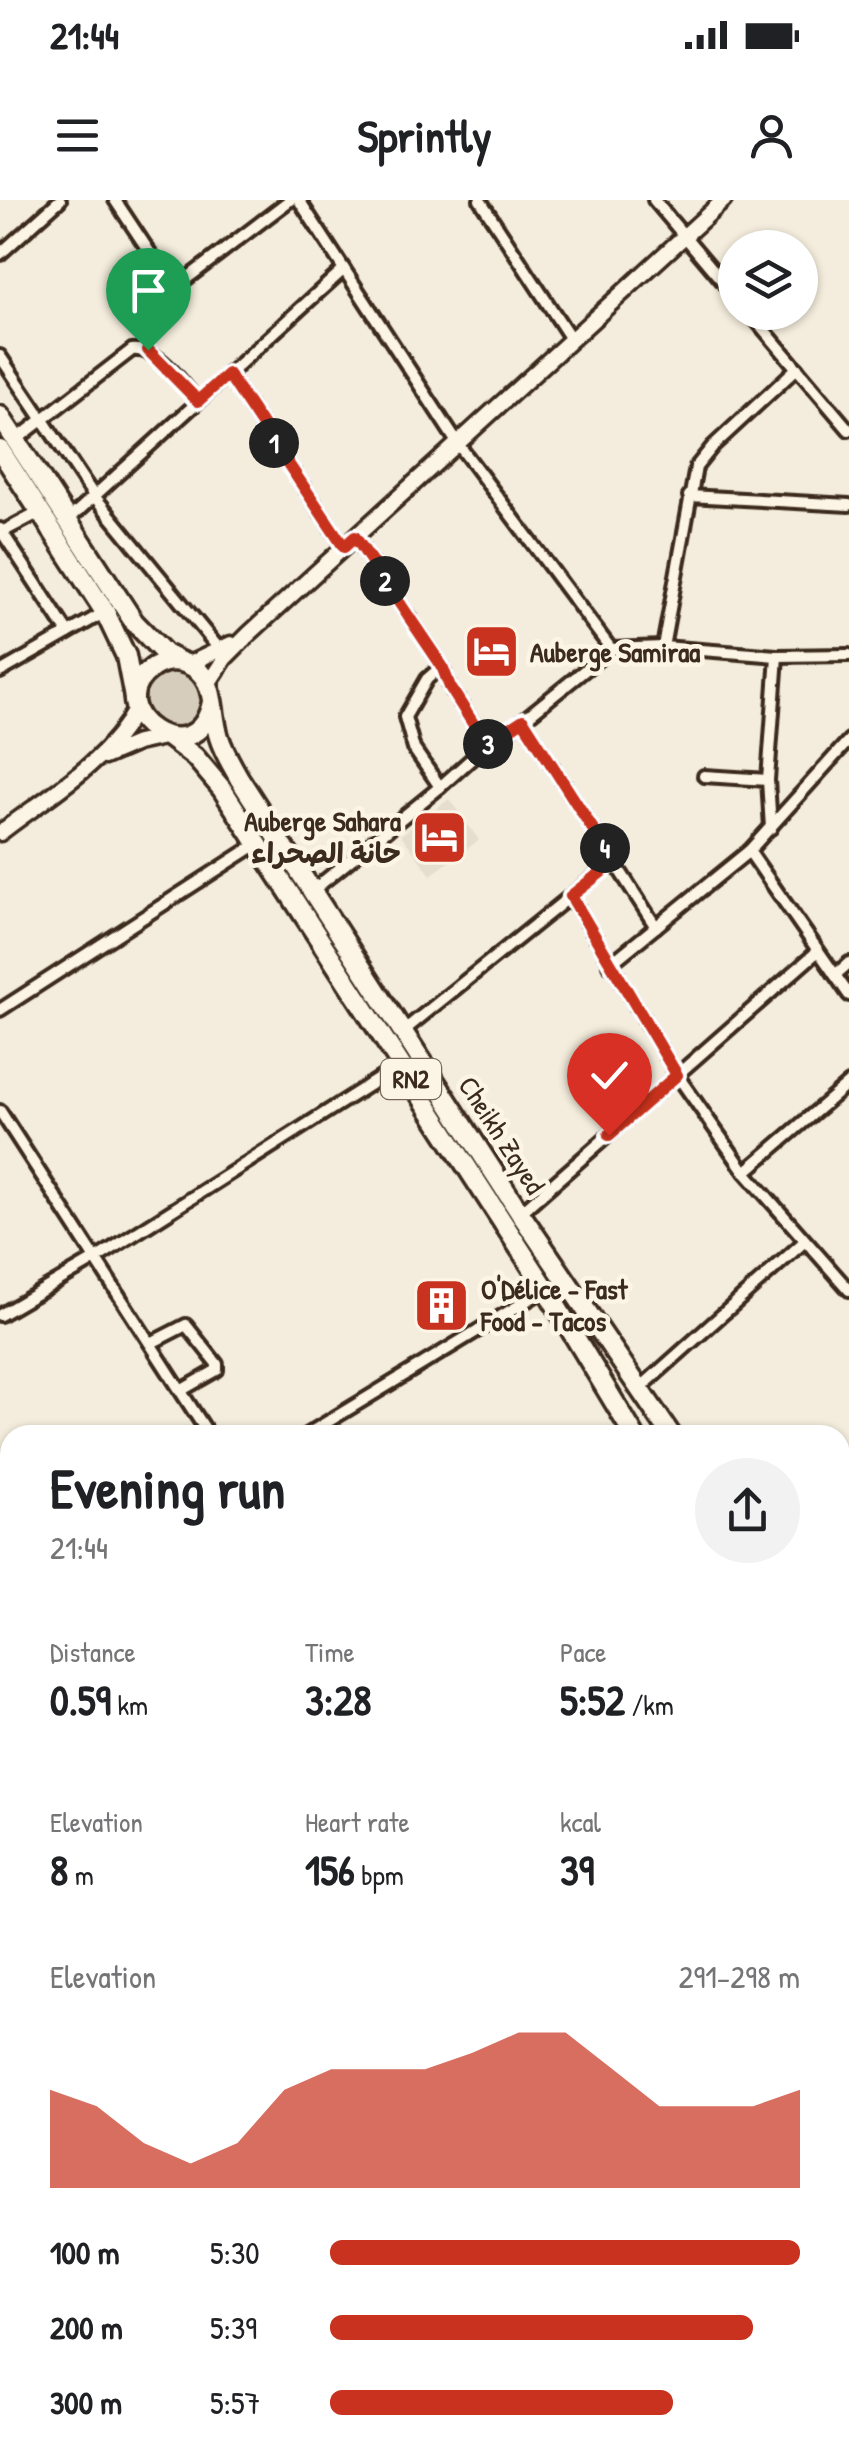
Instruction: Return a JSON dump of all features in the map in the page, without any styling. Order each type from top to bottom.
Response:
[{"type":"highway","points":[[0,416],[8,445],[40,512],[105,612],[126,656],[135,706],[149,730],[167,737],[198,729],[210,712],[210,693],[184,663],[165,654],[134,622],[68,520],[8,445]]},
{"type":"highway","points":[[135,706],[136,692],[147,672],[168,662],[184,663]]},
{"type":"highway","name":"Cheikh Zayed","points":[[210,693],[218,736],[238,778],[520,1213],[664,1425]]},
{"type":"highway","name":"Cheikh Zayed","points":[[167,737],[208,772],[258,844],[546,1289],[628,1425]]},
{"type":"main road","points":[[210,693],[224,658],[249,634],[724,200]]},
{"type":"main road","points":[[184,663],[249,634]]},
{"type":"main road","points":[[0,833],[94,761],[128,724],[135,706]]},
{"type":"main road","points":[[94,761],[137,743],[167,737]]},
{"type":"street","points":[[0,254],[60,200]]},
{"type":"street","points":[[115,200],[170,283],[178,286],[290,200]]},
{"type":"street","points":[[300,200],[458,444],[611,650]]},
{"type":"street","points":[[480,200],[572,339]]},
{"type":"street","points":[[654,200],[718,276]]},
{"type":"street","points":[[68,520],[344,269]]},
{"type":"street","points":[[765,330],[849,430]]},
{"type":"street","points":[[8,445],[132,350],[155,355],[198,401]]},
{"type":"street","points":[[0,356],[94,496],[220,650]]},
{"type":"street","points":[[663,647],[696,467],[713,446],[797,368]]},
{"type":"street","points":[[228,374],[442,666],[450,687],[486,744]]},
{"type":"street","points":[[689,496],[849,505]]},
{"type":"street","points":[[40,512],[1,532],[68,633]]},
{"type":"street","points":[[0,672],[105,612]]},
{"type":"street","points":[[312,891],[440,788],[486,744],[523,720],[611,650],[663,647],[777,656],[849,655]]},
{"type":"street","points":[[771,828],[768,780],[777,656]]},
{"type":"street","points":[[440,788],[414,748],[405,717],[427,679],[442,666]]},
{"type":"street","points":[[523,720],[656,927]]},
{"type":"street","points":[[609,964],[748,851],[849,740]]},
{"type":"street","points":[[704,776],[768,780]]},
{"type":"street","points":[[0,1010],[258,844]]},
{"type":"street","points":[[748,851],[849,996]]},
{"type":"street","points":[[402,1032],[614,862]]},
{"type":"street","points":[[571,896],[677,1075],[746,1172],[849,1290]]},
{"type":"street","points":[[520,1213],[818,951]]},
{"type":"street","points":[[835,975],[849,963]]},
{"type":"street","points":[[0,1315],[94,1260],[402,1064]]},
{"type":"street","points":[[746,1172],[849,1083]]},
{"type":"street","points":[[0,1110],[204,1425]]},
{"type":"street","points":[[638,1390],[805,1240]]},
{"type":"street","points":[[322,1425],[546,1289]]},
{"type":"street","points":[[151,1344],[186,1325],[217,1364],[217,1370],[182,1390]]},
{"type":"shaded area","points":[[173,670],[194,679],[203,700],[194,721],[173,730],[152,721],[143,700],[152,679]]},
{"type":"shaded area","name":"Auberge Sahara حانة الصحراء","points":[[449,799],[479,840],[431,875],[401,835]]},
{"type":"place","name":"Auberge Samiraa","points":[[491,652]]},
{"type":"place","name":"Auberge Sahara حانة الصحراء","points":[[440,837]]},
{"type":"place","name":"O'Délice - Fast Food - Tacos","points":[[442,1305]]},
{"type":"route","points":[[148,350],[198,401],[228,374],[344,547],[355,537],[442,666],[450,687],[486,744],[523,720],[614,862],[571,896],[677,1075],[609,1135]]}]
